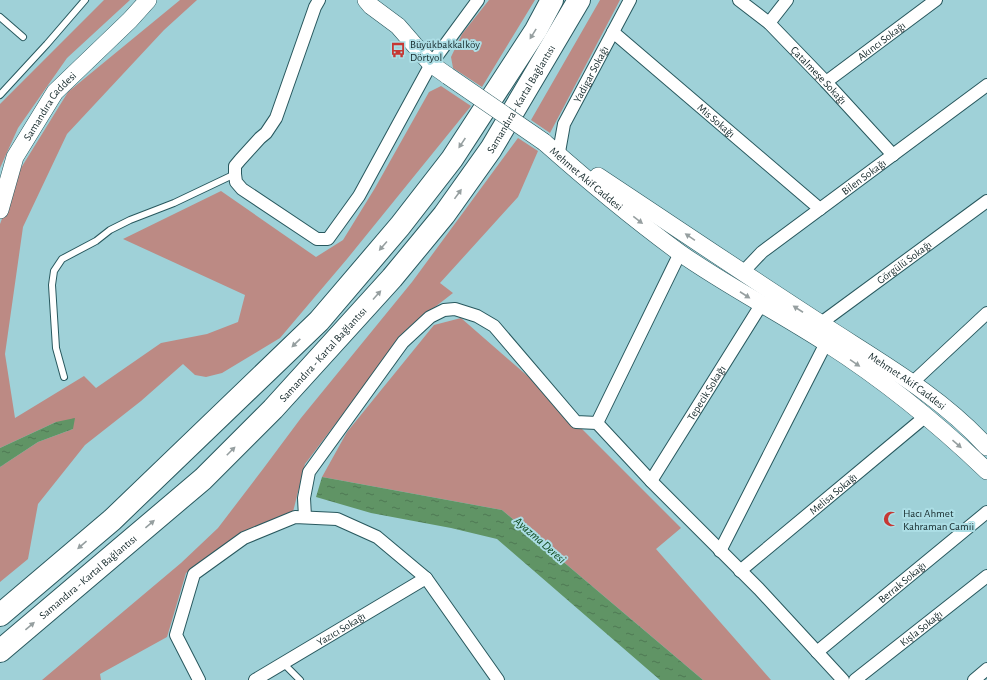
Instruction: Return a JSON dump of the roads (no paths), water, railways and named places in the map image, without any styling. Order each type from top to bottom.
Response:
[{"type":"highway","name":"Samandıra - Kartal Bağlantısı","points":[[0,615],[112,520],[319,321],[400,226],[452,159],[532,36],[552,0]]},
{"type":"highway","name":"Samandıra - Kartal Bağlantısı","points":[[0,651],[203,479],[273,409],[392,278],[444,214],[491,149],[579,0]]},
{"type":"main road","points":[[130,20],[148,0]]},
{"type":"main road","points":[[130,20],[159,0]]},
{"type":"main road","points":[[366,0],[371,6],[398,26],[431,64],[544,142]]},
{"type":"main road","points":[[385,0],[398,26]]},
{"type":"main road","name":"Samandıra Caddesi","points":[[0,210],[15,157],[55,92],[130,20]]},
{"type":"main road","name":"Mehmet Akif Caddesi","points":[[544,142],[821,324],[913,382],[940,403],[987,447]]},
{"type":"main road","name":"Mehmet Akif Caddesi","points":[[544,142],[594,186],[680,253],[761,305],[826,343],[882,381],[926,416],[987,471]]},
{"type":"main road","points":[[821,324],[826,343]]},
{"type":"street","points":[[319,0],[315,7],[276,118],[266,133],[235,166],[236,182],[242,189],[317,239],[328,239],[359,196],[431,64],[478,0]]},
{"type":"street","name":"Yadigar Sokağı","points":[[559,152],[564,124],[630,0]]},
{"type":"street","name":"Çatalmeşe Sokağı","points":[[739,0],[769,22],[893,155]]},
{"type":"street","points":[[769,22],[787,0]]},
{"type":"street","name":"Akıncı Sokağı","points":[[826,82],[936,0]]},
{"type":"street","name":"Mis Sokağı","points":[[613,32],[820,209]]},
{"type":"street","name":"Bilen Sokağı","points":[[743,272],[762,252],[987,85]]},
{"type":"street","name":"Görgülü Sokağı","points":[[821,324],[987,201]]},
{"type":"street","points":[[597,423],[680,253]]},
{"type":"street","name":"Tepecik Sokağı","points":[[651,481],[761,305]]},
{"type":"street","points":[[306,517],[304,498],[309,472],[403,342],[430,317],[444,310],[455,309],[477,316],[494,326],[576,422],[597,423],[651,481],[759,589],[843,680]]},
{"type":"street","points":[[913,382],[987,314]]},
{"type":"street","points":[[720,551],[826,343]]},
{"type":"street","name":"Melisa Sokağı","points":[[740,571],[926,416]]},
{"type":"street","name":"Berrak Sokağı","points":[[817,652],[987,512]]},
{"type":"street","points":[[199,680],[176,635],[194,574],[244,538],[295,517],[337,519],[376,537],[426,578],[498,680]]},
{"type":"street","name":"Kışla Sokağı","points":[[855,680],[987,576]]},
{"type":"street","name":"Yazıcı Sokağı","points":[[255,680],[426,578]]},
{"type":"street","points":[[974,680],[987,669]]},
{"type":"lane","points":[[0,95],[85,0]]},
{"type":"lane","points":[[0,17],[23,37]]},
{"type":"lane","points":[[64,377],[56,348],[52,285],[54,270],[62,259],[96,241],[110,230],[130,220],[174,203],[235,174]]},
{"type":"lane","points":[[283,663],[300,680]]},
{"type":"water","points":[[75,418],[73,429],[38,442],[0,467],[0,448],[56,422]]},
{"type":"water","points":[[322,477],[502,510],[703,680],[660,680],[497,539],[451,528],[371,513],[316,497]]},
{"type":"place","name":"Büyükbakkalköy Dörtyol","points":[[398,50]]},
{"type":"place","name":"Hacı Ahmet Kahraman Camii","points":[[891,519]]},
{"type":"water label","name":"Ayazma Deresi","points":[[540,540]]}]
